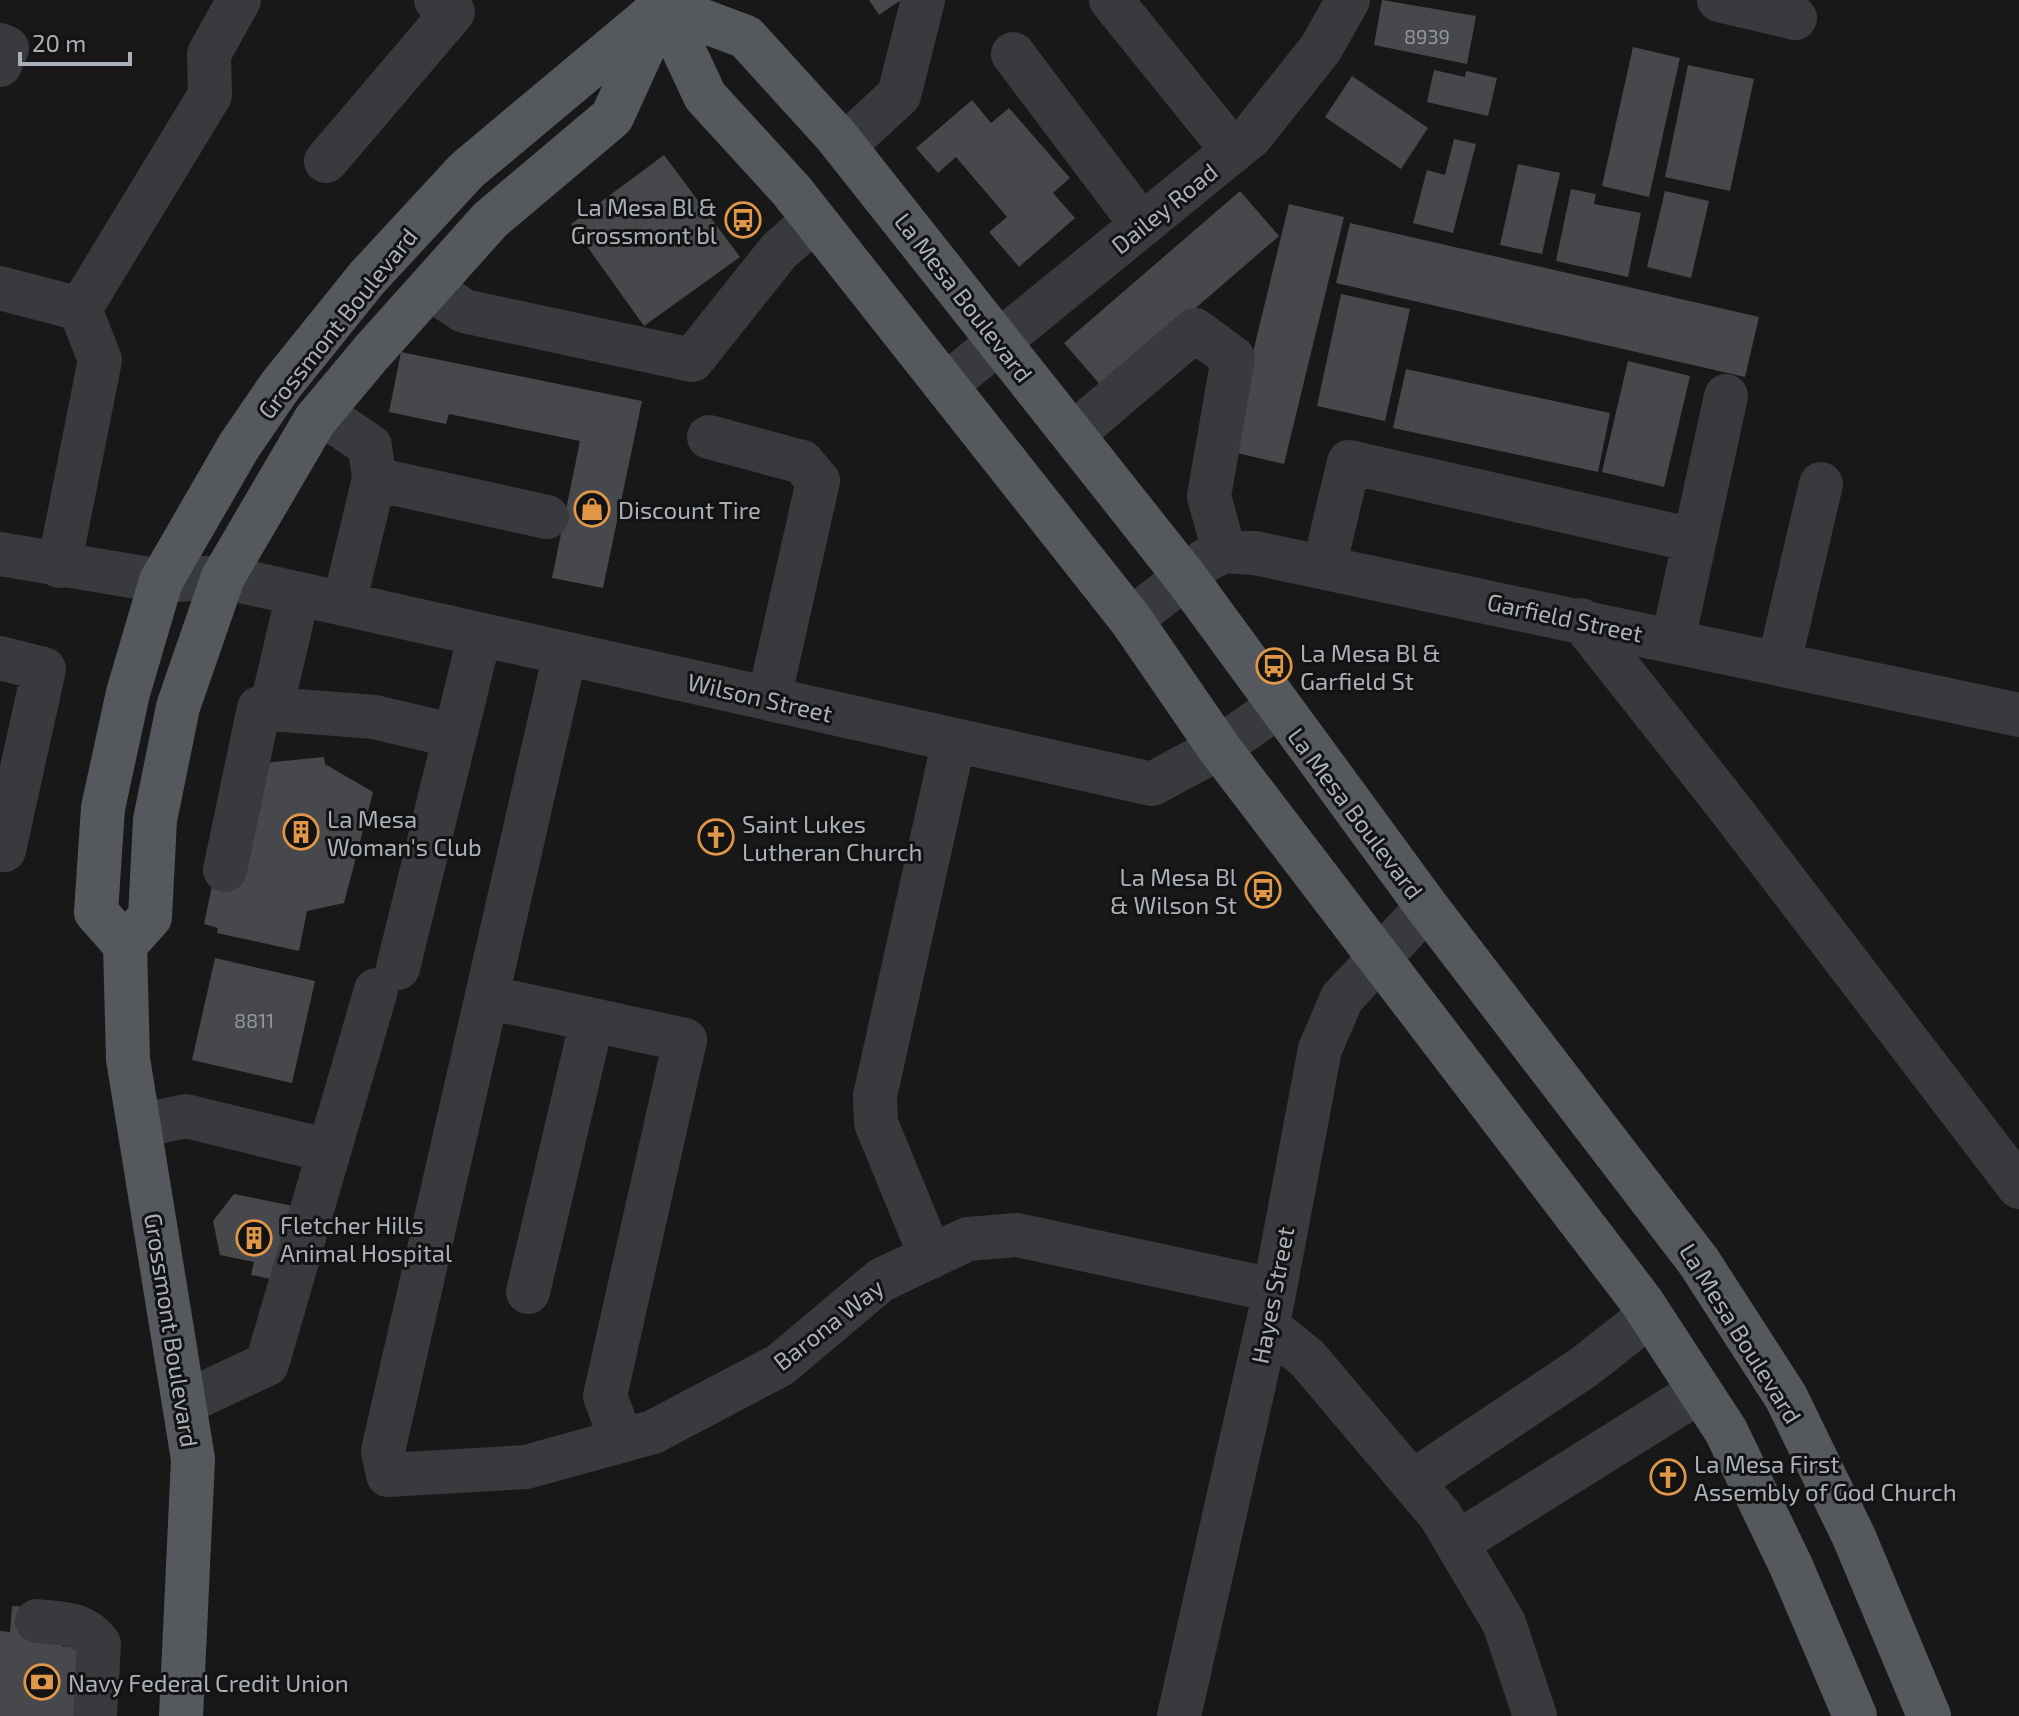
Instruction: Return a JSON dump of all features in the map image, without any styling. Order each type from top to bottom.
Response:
[{"type":"main road","name":"La Mesa Boulevard","points":[[662,2],[746,37],[844,146],[1186,578],[1277,707],[1699,1262],[1786,1397],[1854,1537],[1929,1716]]},
{"type":"main road","points":[[662,2],[705,96],[814,220],[1131,620],[1219,748],[1650,1315],[1726,1431],[1791,1566],[1855,1716]]},
{"type":"main road","name":"Grossmont Boulevard","points":[[125,945],[150,917],[155,820],[178,707],[223,577],[321,413],[490,220],[612,117],[662,2]]},
{"type":"main road","name":"Grossmont Boulevard","points":[[181,1716],[193,1459],[128,1059],[125,945],[96,912],[103,808],[128,693],[161,581],[239,446],[280,386],[367,278],[467,170],[662,2]]},
{"type":"street","points":[[80,309],[210,95],[209,54],[239,0]]},
{"type":"street","points":[[326,161],[453,12],[436,0]]},
{"type":"street","points":[[844,146],[899,95],[923,0]]},
{"type":"street","points":[[1111,0],[1233,151]]},
{"type":"street","name":"Dailey Road","points":[[946,385],[1251,136],[1321,48],[1348,0]]},
{"type":"street","points":[[1719,0],[1795,18]]},
{"type":"street","points":[[0,45],[7,48],[0,65]]},
{"type":"street","points":[[1013,54],[1142,225]]},
{"type":"street","points":[[430,288],[464,311],[692,360],[779,251],[814,220]]},
{"type":"street","points":[[0,288],[80,309]]},
{"type":"street","points":[[59,566],[100,360],[80,309]]},
{"type":"street","points":[[1073,434],[1195,330],[1233,358],[1209,496],[1224,551],[1206,560],[1131,620]]},
{"type":"street","points":[[1673,640],[1726,396]]},
{"type":"street","points":[[321,413],[370,446],[374,479],[344,604]]},
{"type":"street","points":[[709,437],[802,462],[818,481],[769,699]]},
{"type":"street","points":[[1324,567],[1349,462],[1693,540]]},
{"type":"street","points":[[374,479],[547,517]]},
{"type":"street","points":[[1779,663],[1821,484]]},
{"type":"street","name":"Garfield Street","points":[[1224,551],[1255,553],[1581,620],[2019,715]]},
{"type":"street","name":"Wilson Street","points":[[0,554],[161,581],[223,577],[1152,784],[1219,748],[1277,707]]},
{"type":"street","points":[[271,709],[298,594]]},
{"type":"street","points":[[1581,620],[1738,818],[2019,1187]]},
{"type":"street","points":[[184,1403],[267,1364],[329,1151],[387,979],[455,736],[480,634]]},
{"type":"street","points":[[565,654],[487,997],[685,1040],[605,1396],[622,1441]]},
{"type":"street","points":[[0,658],[44,669],[4,850],[0,850]]},
{"type":"street","points":[[225,870],[259,708],[374,717],[455,736]]},
{"type":"street","points":[[931,1257],[876,1123],[875,1096],[954,740]]},
{"type":"street","name":"Hayes Street","points":[[1187,1708],[1320,1049],[1342,998],[1427,907]]},
{"type":"street","name":"Barona Way","points":[[487,997],[383,1451],[388,1475],[526,1467],[653,1432],[780,1365],[881,1280],[968,1239],[1017,1235],[1270,1308]]},
{"type":"street","points":[[528,1292],[592,1020]]},
{"type":"street","points":[[139,1126],[186,1116],[329,1151]]},
{"type":"street","points":[[1270,1308],[1307,1358],[1440,1515],[1504,1623],[1535,1716]]},
{"type":"street","points":[[1412,1482],[1584,1367],[1650,1315]]},
{"type":"street","points":[[1457,1543],[1700,1391]]},
{"type":"street","points":[[16,1620],[76,1625],[89,1630],[99,1644],[95,1716]]},
{"type":"building","points":[[869,0],[901,0],[879,15]]},
{"type":"building","points":[[1382,0],[1476,16],[1467,64],[1374,45]]},
{"type":"building","points":[[1633,47],[1680,58],[1649,197],[1602,186]]},
{"type":"building","points":[[1688,65],[1754,79],[1730,191],[1665,177]]},
{"type":"building","points":[[1434,70],[1465,77],[1466,71],[1497,78],[1488,116],[1427,102]]},
{"type":"building","points":[[1352,76],[1428,128],[1401,169],[1325,117]]},
{"type":"building","points":[[972,100],[991,123],[1009,108],[1070,178],[1053,193],[1075,218],[1019,267],[989,232],[1007,217],[956,157],[938,173],[916,148]]},
{"type":"building","points":[[1454,139],[1476,144],[1453,233],[1413,223],[1427,170],[1445,175]]},
{"type":"building","points":[[664,155],[740,257],[644,326],[571,224]]},
{"type":"building","points":[[1518,164],[1560,173],[1542,254],[1500,245]]},
{"type":"building","points":[[1571,189],[1596,194],[1594,204],[1641,213],[1628,277],[1556,261]]},
{"type":"building","points":[[1240,191],[1279,236],[1103,388],[1064,343]]},
{"type":"building","points":[[1665,191],[1709,201],[1691,278],[1647,267]]},
{"type":"building","points":[[1289,204],[1344,217],[1284,464],[1229,451]]},
{"type":"building","points":[[1350,223],[1759,317],[1745,377],[1336,283]]},
{"type":"building","points":[[1341,294],[1410,309],[1385,421],[1317,406]]},
{"type":"building","name":"Discount Tire","points":[[401,352],[642,401],[603,588],[552,578],[580,441],[449,414],[446,424],[389,412]]},
{"type":"building","points":[[1628,361],[1690,376],[1664,487],[1602,472]]},
{"type":"building","points":[[1406,369],[1610,413],[1598,472],[1393,428]]},
{"type":"building","name":"La Mesa Woman's Club","points":[[324,757],[325,764],[373,792],[344,903],[307,911],[299,951],[217,933],[218,928],[204,924],[215,872],[254,764]]},
{"type":"building","points":[[215,958],[315,981],[292,1083],[192,1060]]},
{"type":"building","name":"Fletcher Hills Animal Hospital","points":[[234,1194],[298,1207],[271,1279],[251,1275],[254,1262],[220,1255],[213,1221]]},
{"type":"building","name":"Navy Federal Credit Union","points":[[12,1606],[38,1608],[63,1635],[62,1647],[87,1645],[82,1716],[0,1716],[0,1631],[10,1632]]},
{"type":"place","name":"La Mesa Bl & Grossmont bl","points":[[743,220]]},
{"type":"place","name":"Discount Tire","points":[[592,509]]},
{"type":"place","name":"La Mesa Bl & Garfield St","points":[[1274,666]]},
{"type":"place","name":"La Mesa Woman's Club","points":[[301,832]]},
{"type":"place","name":"Saint Lukes Lutheran Church","points":[[716,837]]},
{"type":"place","name":"La Mesa Bl & Wilson St","points":[[1263,890]]},
{"type":"place","name":"Fletcher Hills Animal Hospital","points":[[254,1238]]},
{"type":"place","name":"La Mesa First Assembly of God Church","points":[[1668,1477]]},
{"type":"place","name":"Navy Federal Credit Union","points":[[42,1682]]}]
